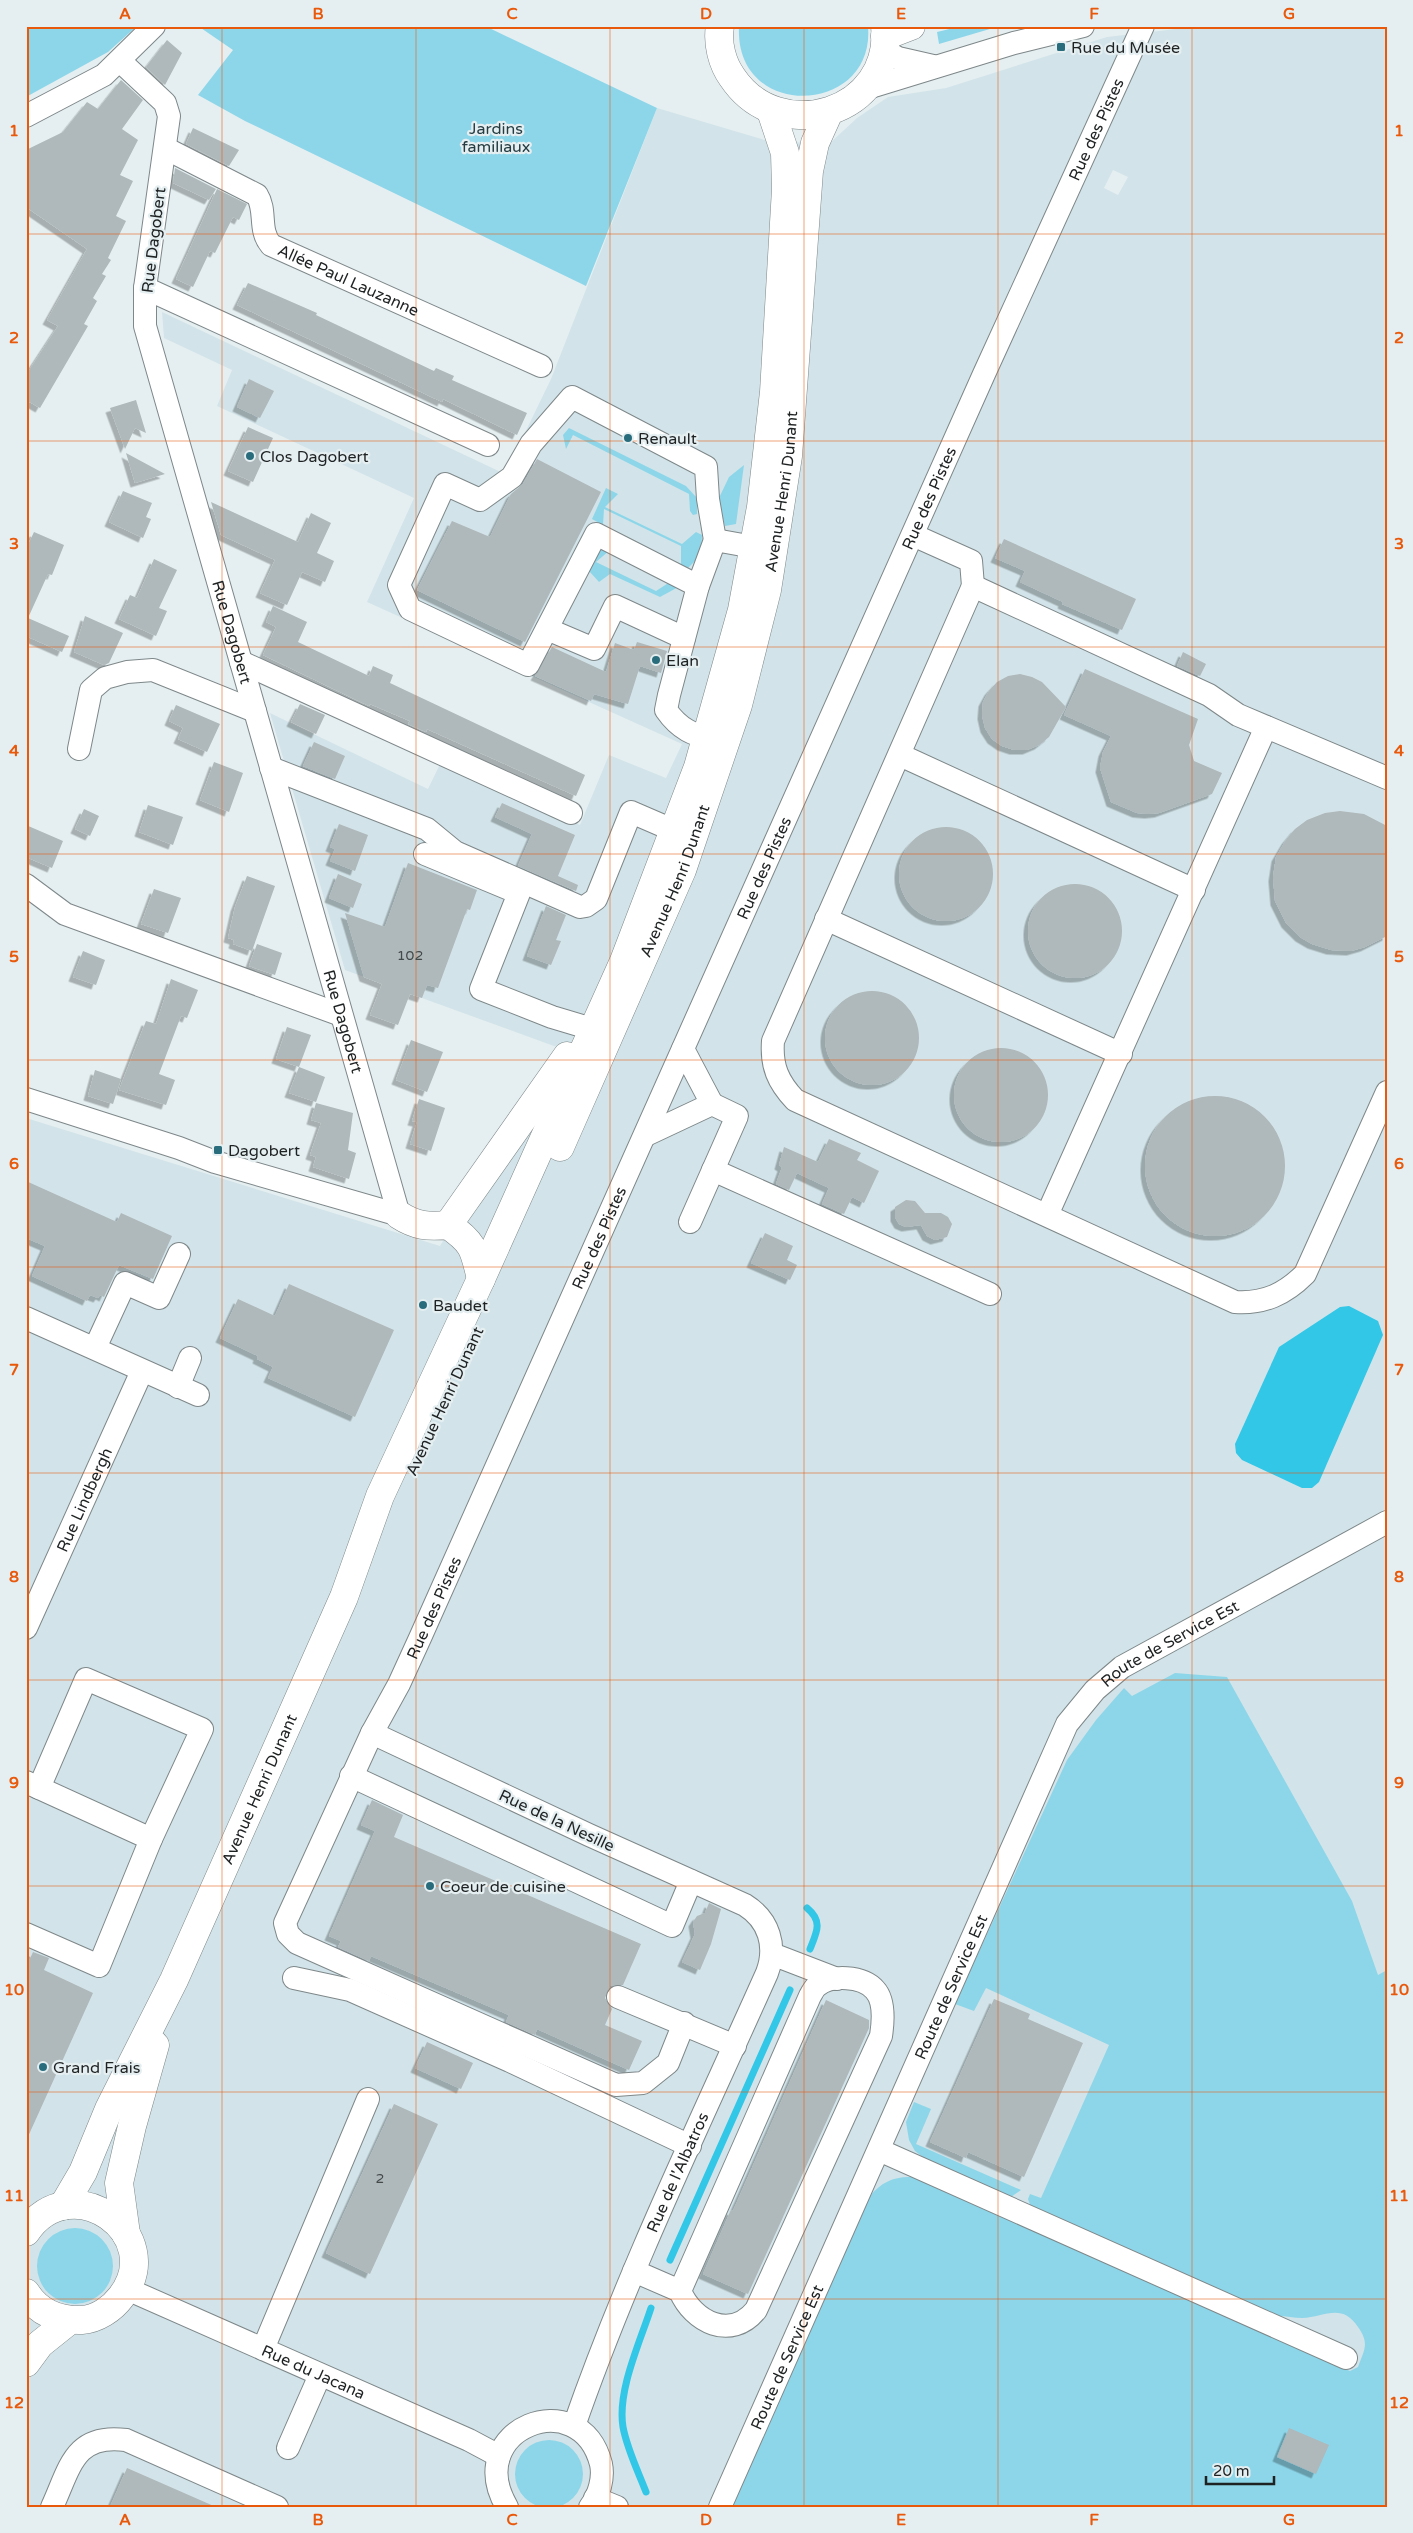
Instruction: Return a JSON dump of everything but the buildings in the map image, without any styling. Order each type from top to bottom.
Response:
[{"type":"main road","points":[[720,26],[721,52],[728,71],[739,87],[753,101],[771,111],[790,116],[810,116],[829,112],[845,105],[864,89],[878,67],[884,38],[911,26]]},
{"type":"main road","name":"Avenue Henri Dunant","points":[[763,548],[761,506],[774,392],[786,189],[785,153],[771,111]]},
{"type":"main road","name":"Avenue Henri Dunant","points":[[344,1597],[398,1501],[616,1024],[682,870],[716,741],[742,610],[763,548],[788,456],[809,171],[815,143],[829,112]]},
{"type":"main road","name":"Avenue Henri Dunant","points":[[63,2206],[83,2172],[109,2108],[174,1980],[344,1597],[380,1496],[481,1279],[624,960],[675,831],[716,741]]},
{"type":"main road","points":[[448,1224],[569,1054],[592,1029]]},
{"type":"main road","points":[[399,1215],[412,1223],[428,1227],[448,1224],[464,1236],[472,1246],[481,1279]]},
{"type":"main road","name":"Avenue Henri Dunant","points":[[127,2289],[133,2272],[133,2255],[126,2234],[119,2183],[132,2126],[174,1980]]},
{"type":"main road","points":[[28,2226],[46,2212],[63,2206],[85,2205],[101,2210],[115,2220],[126,2234]]},
{"type":"main road","points":[[26,2293],[39,2308],[54,2316],[70,2320],[86,2319],[99,2315],[114,2306],[127,2289]]},
{"type":"main road","points":[[26,2363],[40,2344],[70,2320]]},
{"type":"street","points":[[26,116],[104,74],[121,53],[154,26]]},
{"type":"street","points":[[864,89],[934,67],[1083,26]]},
{"type":"street","name":"Rue des Pistes","points":[[372,1733],[416,1645],[646,1135],[912,535],[1143,26]]},
{"type":"street","points":[[884,38],[898,58],[934,67]]},
{"type":"street","name":"Rue Dagobert","points":[[121,53],[165,103],[169,116],[145,288],[145,326],[399,1215]]},
{"type":"street","name":"Allée Paul Lauzanne","points":[[165,148],[257,195],[261,202],[262,229],[272,245],[541,366]]},
{"type":"street","points":[[145,288],[488,445]]},
{"type":"street","points":[[698,586],[596,534],[528,665],[410,609],[400,585],[445,484],[480,500],[512,477],[531,444],[572,398],[706,467],[708,499],[715,540],[698,586],[666,710],[672,720],[686,732],[716,741]]},
{"type":"street","points":[[912,535],[972,562],[973,586],[773,1041],[773,1067],[782,1086],[795,1100],[1235,1302],[1251,1303],[1267,1299],[1290,1288],[1304,1274],[1387,1092]]},
{"type":"street","points":[[715,540],[763,548]]},
{"type":"street","points":[[973,586],[1209,695],[1238,715],[1387,778]]},
{"type":"street","points":[[547,629],[594,649],[615,606],[684,638]]},
{"type":"street","points":[[241,662],[571,812]]},
{"type":"street","points":[[79,748],[92,690],[105,678],[127,672],[152,670],[255,711]]},
{"type":"street","points":[[1047,1215],[1121,1054],[1266,727]]},
{"type":"street","points":[[900,755],[1194,890]]},
{"type":"street","points":[[272,768],[427,829],[456,852],[580,906],[592,903],[596,899],[631,812],[675,831]]},
{"type":"street","points":[[425,854],[518,893],[481,989],[552,1018],[592,1029]]},
{"type":"street","points":[[26,885],[65,914],[342,1015]]},
{"type":"street","points":[[826,918],[1121,1054]]},
{"type":"street","points":[[683,1049],[712,1104],[737,1116],[690,1222]]},
{"type":"street","points":[[26,1099],[231,1167],[399,1215]]},
{"type":"street","points":[[646,1135],[712,1104]]},
{"type":"street","points":[[713,1170],[990,1294]]},
{"type":"street","points":[[95,1348],[125,1283],[159,1298],[179,1254]]},
{"type":"street","points":[[26,1318],[188,1391],[190,1358]]},
{"type":"street","name":"Rue Lindbergh","points":[[26,1628],[142,1371]]},
{"type":"street","name":"Route de Service Est","points":[[720,2507],[1067,1724],[1095,1690],[1122,1667],[1387,1522]]},
{"type":"street","points":[[26,1934],[99,1966],[151,1839],[202,1730],[86,1679],[33,1785],[151,1839]]},
{"type":"street","points":[[372,1733],[285,1923],[288,1934],[297,1943],[616,2085],[643,2083],[668,2063],[684,2023]]},
{"type":"street","name":"Rue de la Nesille","points":[[372,1733],[745,1905],[763,1921]]},
{"type":"street","points":[[352,1776],[672,1926],[691,1881]]},
{"type":"street","name":"Rue de l'Albatros","points":[[574,2426],[597,2360],[634,2272],[767,1973],[772,1954],[771,1941],[763,1921]]},
{"type":"street","points":[[772,1954],[836,1979],[860,1981],[875,1990],[881,2006],[880,2036],[760,2304],[744,2321],[731,2326],[720,2326],[693,2314],[685,2304],[680,2291],[810,1996],[817,1986],[836,1979]]},
{"type":"street","points":[[294,1978],[350,1990],[510,2061],[690,2146]]},
{"type":"street","points":[[618,1997],[684,2023],[735,2046]]},
{"type":"street","points":[[263,2349],[368,2098]]},
{"type":"street","points":[[879,2150],[1346,2358]]},
{"type":"street","points":[[634,2272],[680,2291]]},
{"type":"street","name":"Rue du Jacana","points":[[127,2289],[468,2440],[499,2456]]},
{"type":"street","points":[[288,2448],[320,2375]]},
{"type":"street","points":[[508,2507],[499,2493],[496,2477],[499,2456],[503,2446],[514,2434],[527,2425],[543,2421],[559,2421],[574,2426],[588,2437],[598,2452],[602,2469],[600,2487],[592,2502],[617,2507]]},
{"type":"street","points":[[52,2507],[74,2459],[87,2444],[115,2438],[126,2440],[277,2507]]},
{"type":"shaded area","points":[[1202,26],[1387,26],[1387,2507],[26,2507],[26,1118],[440,1246],[562,1049],[345,970],[270,713],[428,789],[441,762],[580,825],[609,755],[666,778],[682,744],[367,602],[414,498],[217,406],[232,370],[164,338],[162,312],[505,474],[551,379],[657,108],[768,141],[829,144],[857,118],[888,97],[946,88],[1107,37]],"holes":[[[1113,170],[1128,177],[1118,195],[1104,188]]]},
{"type":"shaded area","points":[[1349,1306],[1378,1321],[1383,1335],[1319,1482],[1312,1488],[1302,1488],[1242,1460],[1236,1453],[1235,1444],[1279,1347],[1340,1307]]},
{"type":"green space","points":[[26,26],[137,26],[108,52],[26,97]]},
{"type":"green space","name":"Jardins familiaux","points":[[198,26],[485,26],[657,108],[586,286],[245,121],[198,95],[233,50]]},
{"type":"green space","points":[[739,26],[868,26],[865,56],[851,77],[829,91],[805,96],[780,92],[758,79],[743,57]]},
{"type":"green space","points":[[962,26],[1000,26],[939,44],[937,32]]},
{"type":"green space","points":[[569,428],[686,486],[697,498],[697,514],[693,515],[690,511],[689,494],[573,435],[566,449],[563,435]]},
{"type":"green space","points":[[744,465],[736,524],[725,526],[718,500],[729,477]]},
{"type":"green space","points":[[606,488],[618,494],[605,507],[682,544],[696,532],[702,535],[701,555],[688,568],[681,565],[681,546],[604,509],[603,525],[592,519]]},
{"type":"green space","points":[[602,546],[610,550],[596,562],[656,591],[673,580],[682,585],[660,597],[610,574],[599,582],[589,571]]},
{"type":"green space","points":[[1175,1673],[1227,1677],[1352,1901],[1378,1975],[1387,1970],[1387,2507],[730,2507],[870,2196],[889,2181],[900,2178],[912,2177],[1350,2371],[1358,2367],[1365,2347],[1364,2338],[1352,2319],[1346,2315],[1332,2313],[1302,2318],[1278,2316],[1030,2205],[1028,2199],[1030,2194],[1041,2198],[1109,2045],[986,1988],[974,2011],[955,2004],[1067,1760],[1096,1720],[1124,1688],[1132,1696]]},
{"type":"green space","points":[[914,2102],[931,2109],[916,2144],[1021,2190],[1011,2197],[924,2158],[915,2151],[909,2140],[906,2122]]},
{"type":"green space","points":[[75,2228],[90,2231],[102,2239],[110,2251],[113,2266],[110,2281],[102,2293],[90,2301],[75,2304],[60,2301],[48,2293],[40,2281],[37,2266],[40,2251],[48,2239],[60,2231]]},
{"type":"green space","points":[[542,2440],[556,2440],[568,2445],[578,2455],[583,2467],[583,2481],[578,2493],[568,2503],[556,2508],[542,2508],[530,2503],[520,2493],[515,2481],[515,2467],[520,2455],[530,2445]]},
{"type":"waterway","points":[[807,1908],[817,1922],[816,1932],[810,1949]]},
{"type":"waterway","points":[[670,2260],[790,1990]]},
{"type":"waterway","points":[[646,2492],[627,2443],[622,2413],[626,2382],[651,2308]]},
{"type":"place","name":"Rue du Musée","points":[[1061,47]]},
{"type":"place","name":"Renault","points":[[628,438]]},
{"type":"place","name":"Clos Dagobert","points":[[250,456]]},
{"type":"place","name":"Elan","points":[[656,660]]},
{"type":"place","name":"Dagobert","points":[[218,1150]]},
{"type":"place","name":"Baudet","points":[[423,1305]]},
{"type":"place","name":"Coeur de cuisine","points":[[430,1886]]},
{"type":"place","name":"Grand Frais","points":[[43,2067]]}]
